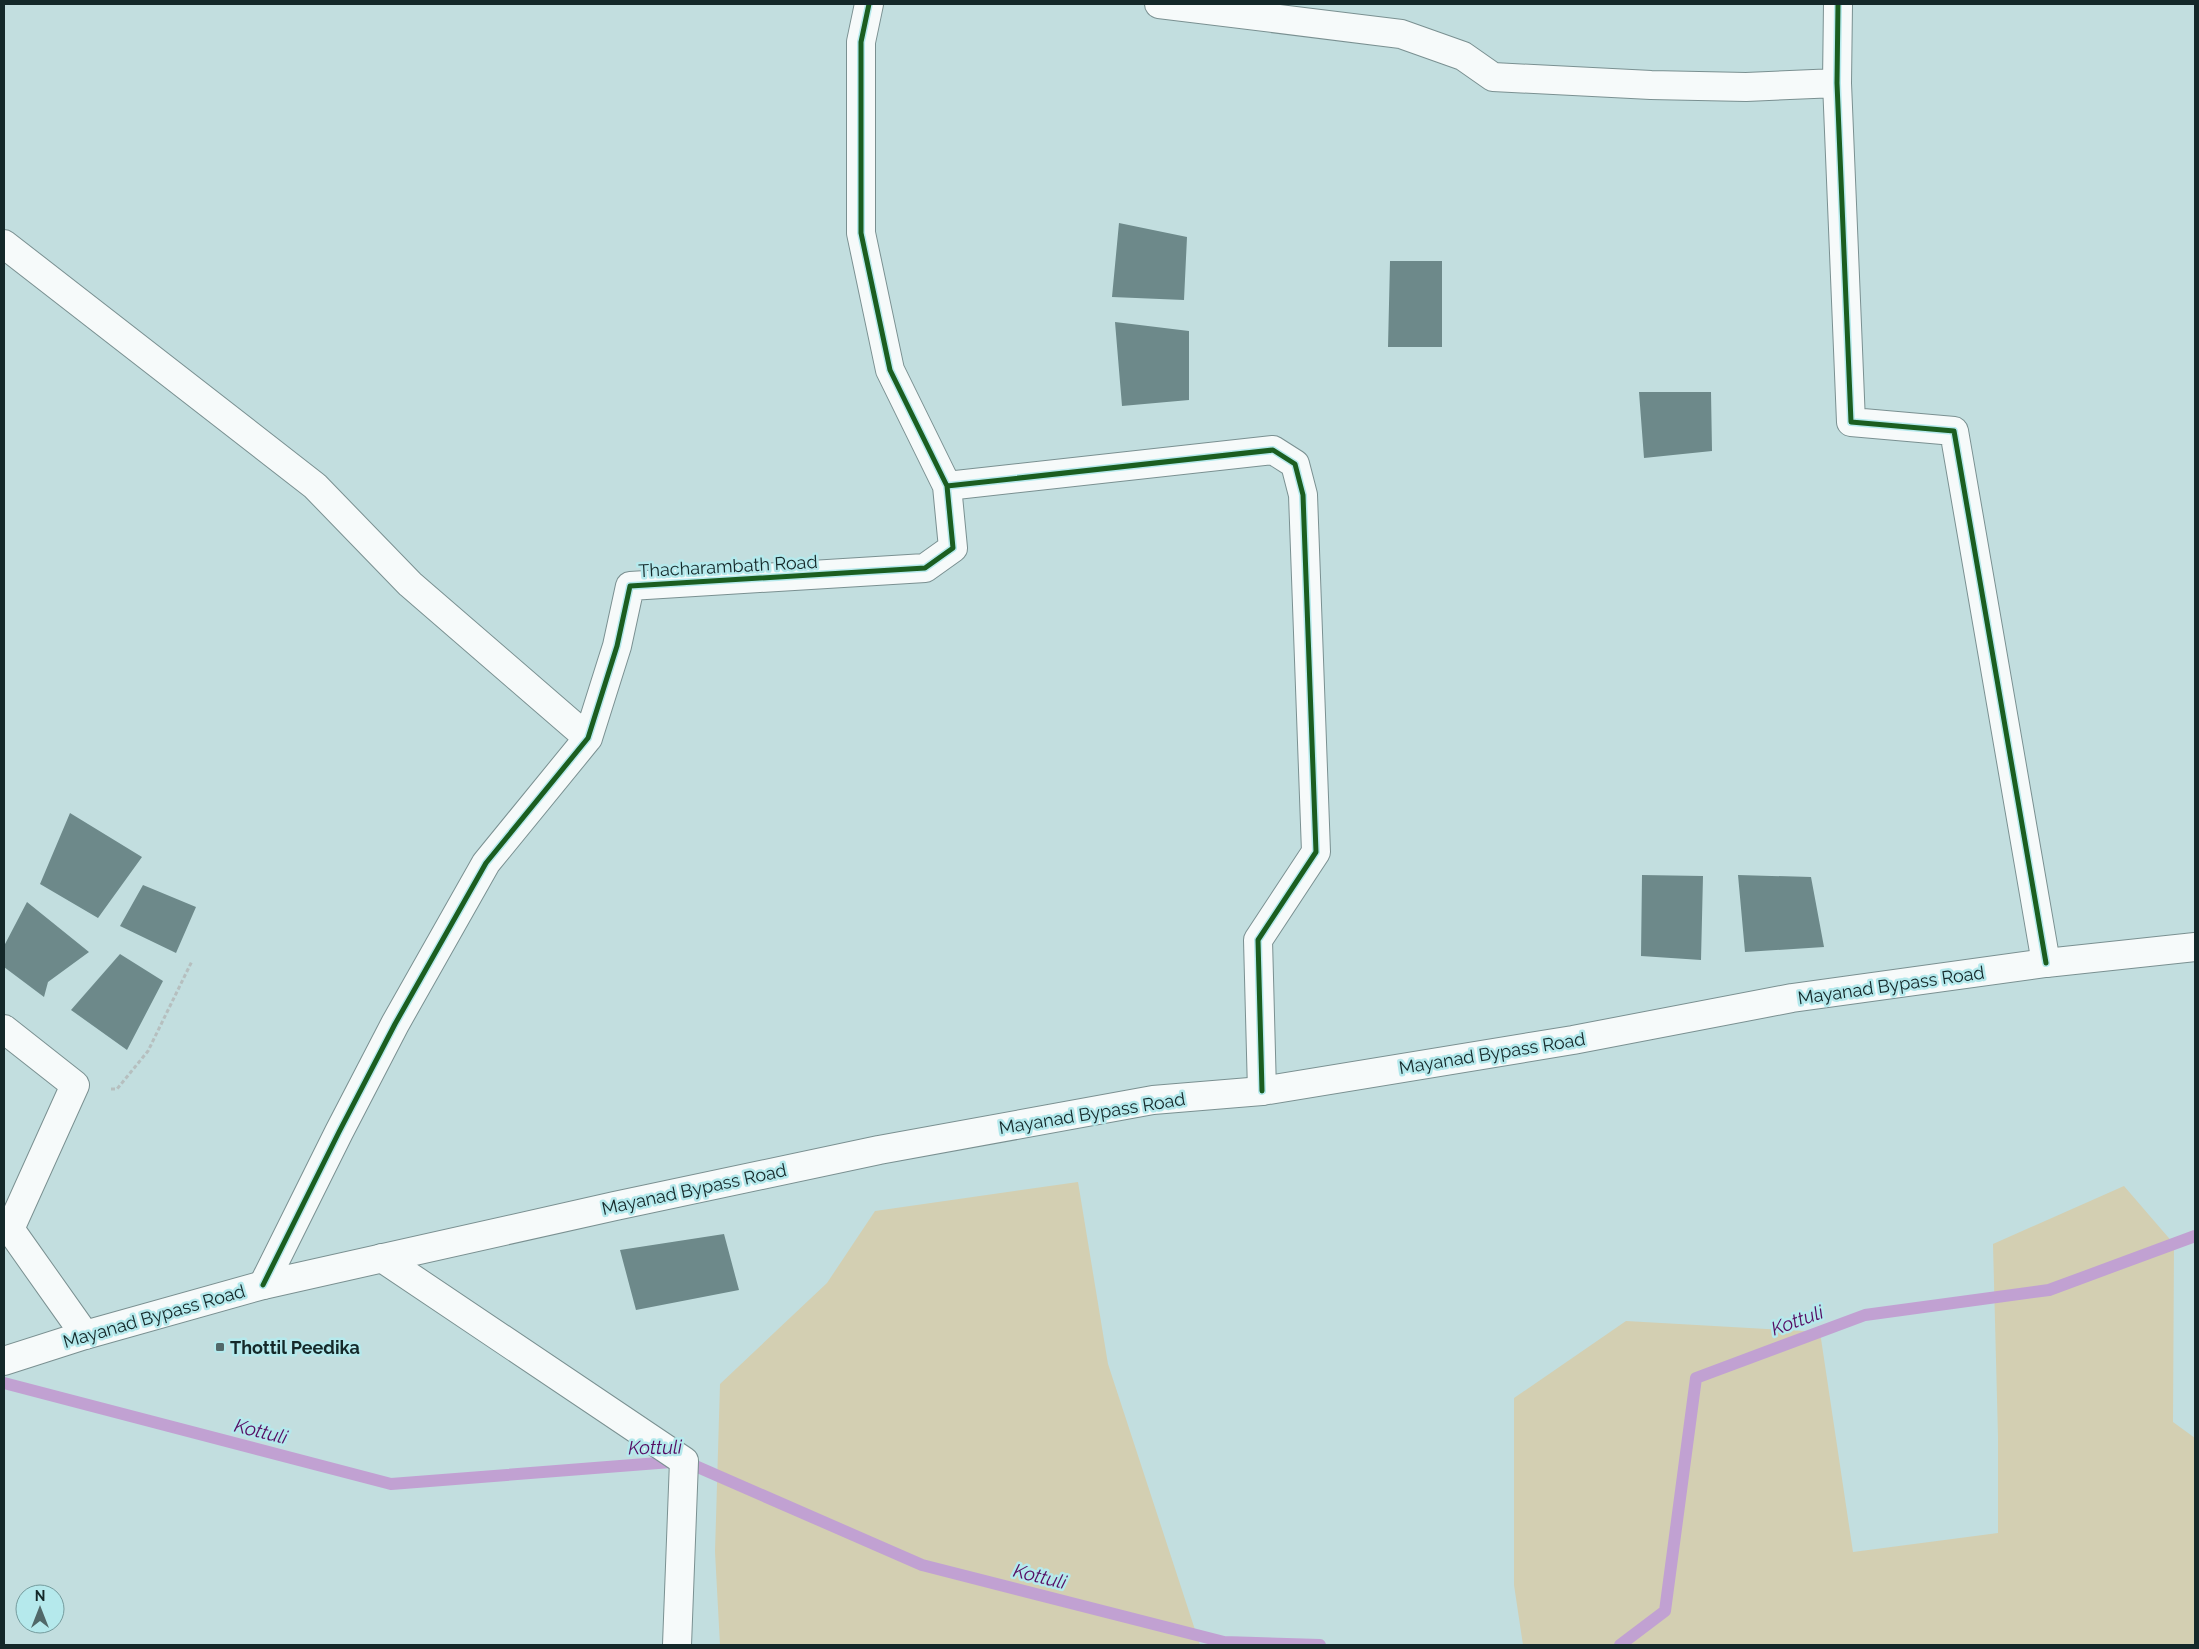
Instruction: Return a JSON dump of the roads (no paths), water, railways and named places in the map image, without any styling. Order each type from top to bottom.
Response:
[{"type":"street","points":[[869,4],[861,42],[861,233],[890,370],[947,486],[1273,450],[1295,464],[1303,495],[1316,852],[1258,940],[1262,1092]]},
{"type":"street","points":[[1159,4],[1401,34],[1464,56],[1493,77],[1746,87],[1837,83]]},
{"type":"street","points":[[1838,4],[1837,83],[1850,422],[1954,430],[2046,963]]},
{"type":"street","points":[[4,244],[315,486],[410,584],[588,738],[486,863],[395,1024],[338,1132],[263,1285]]},
{"type":"street","name":"Thacharambath Road","points":[[588,738],[617,646],[630,586],[925,568],[953,548],[947,486]]},
{"type":"street","name":"Mayanad Bypass Road","points":[[4,1361],[78,1337],[263,1285],[879,1150],[1153,1100],[1262,1092],[1573,1040],[1792,998],[2046,963],[2195,947]]},
{"type":"street","points":[[4,1029],[75,1085],[10,1229],[78,1337]]},
{"type":"street","points":[[382,1258],[684,1462],[677,1645]]},
{"type":"waterway","name":"Kottuli","points":[[1620,1645],[1665,1611],[1696,1378],[1865,1315],[2049,1290],[2195,1236]]},
{"type":"waterway","name":"Kottuli","points":[[4,1383],[391,1484],[684,1461],[922,1565],[1224,1642],[1320,1645]]},
{"type":"place","name":"Thottil Peedika","points":[[220,1347]]}]
